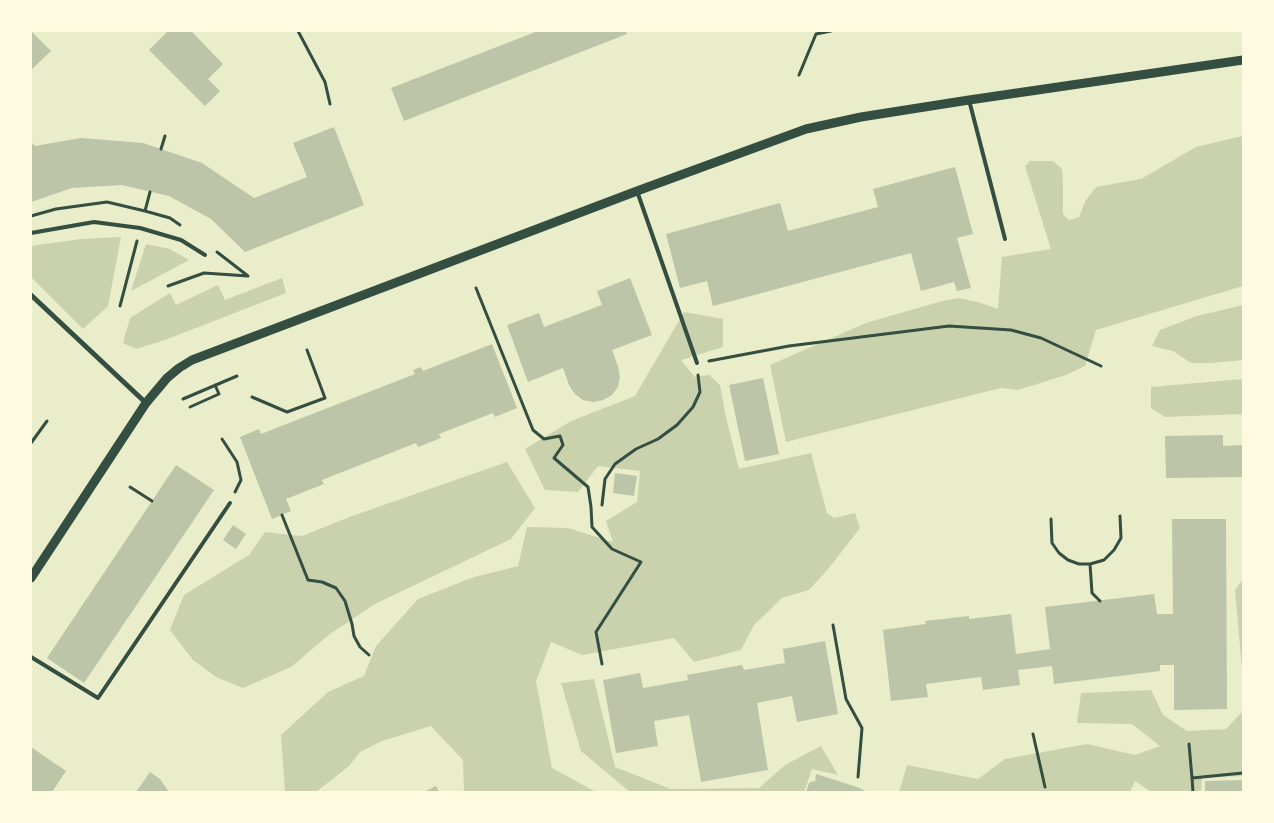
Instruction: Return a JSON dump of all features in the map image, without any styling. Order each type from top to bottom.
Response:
[{"type":"street","points":[[31,578],[146,403],[167,378],[192,360],[806,129],[861,117],[1243,60]]},
{"type":"street","points":[[31,295],[146,403]]},
{"type":"lane","points":[[969,100],[1006,239]]},
{"type":"lane","points":[[637,191],[697,363]]},
{"type":"lane","points":[[31,233],[94,222],[140,228],[181,240],[205,255]]},
{"type":"lane","points":[[31,657],[98,698],[230,504]]},
{"type":"path","points":[[298,31],[325,82],[330,104]]},
{"type":"path","points":[[799,75],[816,34],[831,31]]},
{"type":"path","points":[[161,149],[165,136]]},
{"type":"path","points":[[120,306],[150,192]]},
{"type":"path","points":[[168,286],[204,272],[248,276]]},
{"type":"path","points":[[476,288],[533,430],[544,439],[560,436],[563,445],[554,458],[588,487],[592,526],[612,549],[641,562],[596,632],[602,664]]},
{"type":"path","points":[[602,505],[605,479],[615,464],[636,449],[658,438],[677,425],[693,408],[700,392],[697,363],[789,346],[949,326],[1011,330],[1041,338],[1101,366]]},
{"type":"path","points":[[252,397],[287,412],[325,398],[307,350]]},
{"type":"path","points":[[183,399],[238,376]]},
{"type":"path","points":[[190,406],[220,394],[215,385]]},
{"type":"path","points":[[31,443],[47,421]]},
{"type":"path","points":[[222,439],[237,462],[241,480],[230,504]]},
{"type":"path","points":[[130,487],[152,501]]},
{"type":"path","points":[[282,515],[308,580],[322,582],[336,588],[345,601],[354,636],[360,647],[369,655]]},
{"type":"path","points":[[1051,519],[1052,543],[1059,553],[1068,560],[1079,564],[1090,564],[1104,560],[1114,550],[1120,538],[1120,516]]},
{"type":"path","points":[[1090,564],[1092,593],[1100,601]]},
{"type":"path","points":[[833,625],[846,699],[862,728],[858,777]]},
{"type":"path","points":[[1034,734],[1045,788]]},
{"type":"path","points":[[1189,744],[1193,792]]},
{"type":"path","points":[[1192,778],[1243,773]]},
{"type":"green space","points":[[1243,136],[1243,286],[1096,330],[1085,366],[1066,375],[1018,390],[1001,388],[786,442],[770,365],[866,323],[942,301],[958,298],[998,309],[1002,257],[1051,249],[1025,166],[1030,161],[1053,161],[1062,169],[1063,214],[1069,220],[1079,217],[1086,200],[1096,187],[1141,179],[1196,147]]},
{"type":"green space","points":[[121,237],[108,306],[83,329],[31,277],[31,246],[81,239]]},
{"type":"green space","points":[[146,244],[170,249],[189,260],[131,291]]},
{"type":"green space","points":[[282,278],[286,293],[165,340],[136,349],[123,343],[130,318],[170,293],[176,305],[218,285],[225,300]]},
{"type":"green space","points":[[1243,305],[1243,360],[1191,363],[1173,351],[1152,346],[1160,330],[1197,316]]},
{"type":"green space","points":[[684,312],[723,319],[723,347],[681,360],[695,377],[709,375],[720,385],[739,469],[811,453],[827,513],[834,518],[855,513],[860,528],[829,568],[809,590],[782,598],[754,625],[741,650],[694,662],[674,638],[582,655],[551,642],[536,681],[552,768],[596,792],[464,792],[463,760],[431,726],[382,741],[360,752],[349,766],[316,792],[285,792],[281,735],[328,692],[364,676],[376,646],[418,599],[474,577],[518,566],[527,527],[568,528],[613,542],[606,521],[637,502],[640,471],[598,466],[578,492],[545,490],[525,449],[571,421],[635,396]]},
{"type":"green space","points":[[1243,379],[1243,414],[1165,417],[1151,408],[1151,387]]},
{"type":"green space","points":[[507,462],[535,508],[511,539],[375,604],[330,634],[291,667],[243,688],[216,677],[193,660],[170,630],[184,595],[249,555],[265,532],[302,536],[352,516]]},
{"type":"green space","points":[[1243,579],[1243,680],[1235,590]]},
{"type":"green space","points":[[594,679],[615,767],[671,789],[759,788],[785,765],[821,746],[838,775],[812,769],[804,792],[630,792],[581,751],[561,683]]},
{"type":"green space","points":[[1151,690],[1163,715],[1187,731],[1226,729],[1243,711],[1243,774],[1240,776],[1202,778],[1201,792],[1151,792],[1135,781],[1130,792],[899,792],[907,765],[978,779],[1005,759],[1087,744],[1135,755],[1160,746],[1132,724],[1077,723],[1081,693]]},
{"type":"building","points":[[31,31],[51,51],[31,70]]},
{"type":"building","points":[[168,31],[191,31],[223,64],[208,79],[220,91],[205,106],[149,50]]},
{"type":"building","points":[[538,31],[626,31],[627,34],[404,121],[391,88]]},
{"type":"building","points":[[334,127],[364,205],[245,252],[211,219],[169,196],[122,185],[72,188],[31,202],[31,142],[35,146],[81,138],[143,143],[202,163],[254,198],[307,177],[293,143]]},
{"type":"building","points":[[955,167],[973,234],[957,238],[971,288],[957,291],[954,282],[921,291],[911,253],[713,306],[707,281],[680,288],[666,234],[780,203],[788,231],[878,207],[873,189]]},
{"type":"building","points":[[630,278],[652,335],[612,350],[620,377],[618,387],[612,395],[603,400],[593,402],[583,400],[575,394],[569,385],[563,368],[528,382],[507,325],[539,313],[544,327],[602,305],[597,291]]},
{"type":"building","points":[[492,344],[517,408],[495,417],[493,413],[439,434],[441,438],[418,447],[416,443],[322,480],[324,484],[286,499],[291,511],[272,519],[240,437],[259,429],[261,434],[415,374],[413,370],[421,367],[423,371]]},
{"type":"building","points":[[763,378],[779,454],[745,461],[729,385]]},
{"type":"building","points":[[1223,435],[1223,446],[1243,445],[1243,477],[1166,478],[1165,436]]},
{"type":"building","points":[[176,465],[214,490],[84,683],[47,658]]},
{"type":"building","points":[[615,473],[637,476],[634,496],[613,493]]},
{"type":"building","points":[[1172,519],[1226,519],[1227,709],[1174,710],[1174,665],[1160,665],[1160,671],[1054,684],[1052,666],[1018,670],[1020,685],[983,690],[981,677],[926,684],[928,697],[891,701],[883,630],[926,624],[925,621],[969,616],[969,619],[1011,614],[1016,654],[1050,649],[1045,607],[1154,594],[1157,614],[1173,614]]},
{"type":"building","points":[[233,525],[246,534],[236,549],[223,540]]},
{"type":"building","points":[[825,641],[838,714],[797,722],[792,696],[757,703],[768,770],[701,782],[689,715],[654,721],[658,746],[616,753],[603,680],[640,673],[643,688],[688,680],[687,675],[742,665],[744,670],[785,663],[783,649]]},
{"type":"building","points":[[31,747],[66,771],[52,792],[31,792]]},
{"type":"building","points":[[150,772],[160,779],[169,792],[136,792]]},
{"type":"building","points":[[816,774],[867,792],[806,792],[809,783],[815,782]]},
{"type":"building","points":[[1243,780],[1243,792],[1205,792],[1205,781]]},
{"type":"building","points":[[436,786],[439,792],[424,792]]}]
